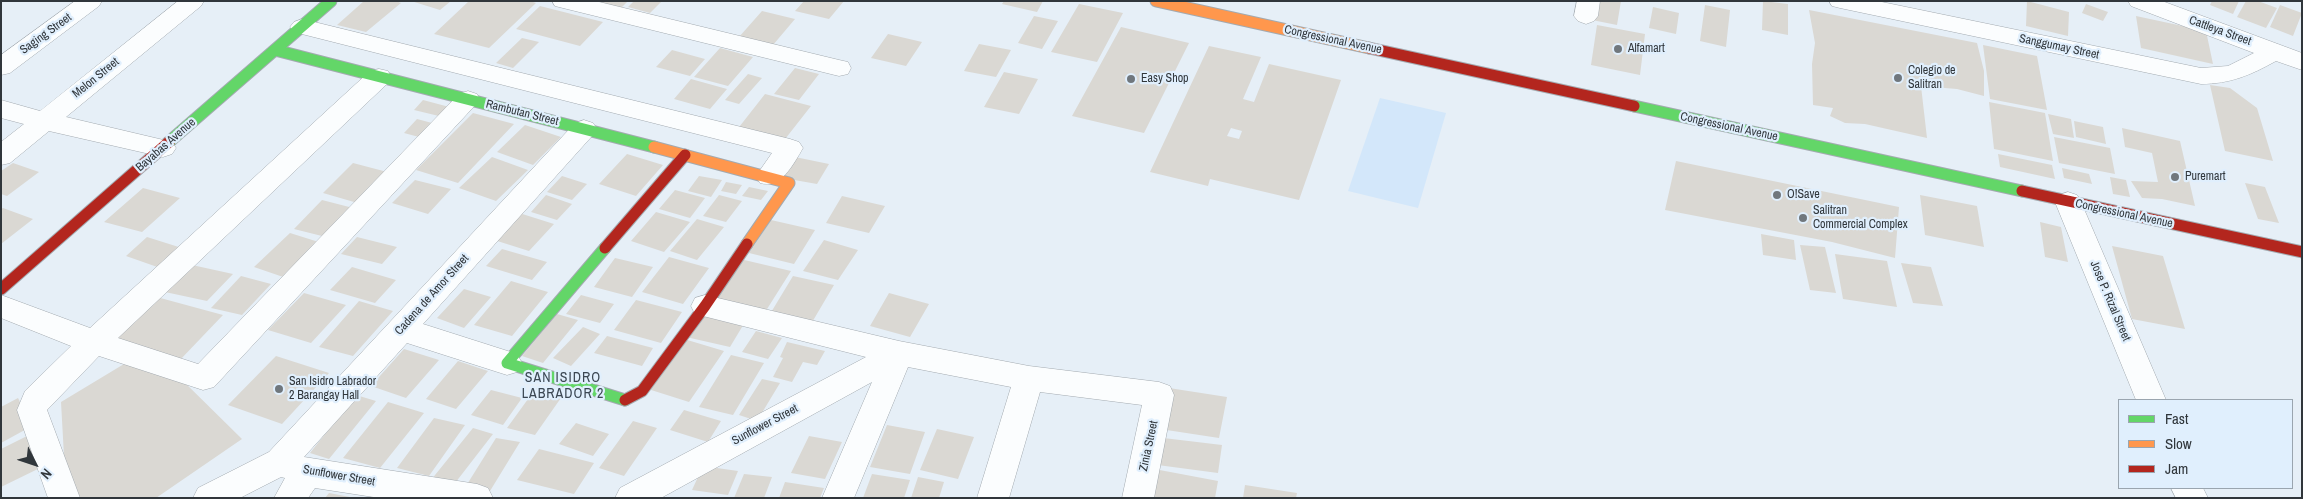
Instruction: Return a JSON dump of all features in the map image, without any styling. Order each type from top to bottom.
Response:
[{"type":"street","name":"Saging Street","points":[[1,67],[91,1]]},
{"type":"street","name":"Melon Street","points":[[1,156],[193,1]]},
{"type":"street","name":"Bayabas Avenue","points":[[1,289],[331,1]]},
{"type":"street","points":[[564,1],[839,68]]},
{"type":"street","name":"Congressional Avenue","points":[[1156,1],[2302,252]]},
{"type":"street","name":"Sanggumay Street","points":[[1840,1],[2201,76],[2237,73],[2275,51]]},
{"type":"street","name":"Cattleya Street","points":[[2138,1],[2302,62]]},
{"type":"street","points":[[302,27],[790,148],[768,176]]},
{"type":"street","name":"Rambutan Street","points":[[275,50],[768,176],[789,183],[705,306]]},
{"type":"street","points":[[64,498],[32,410],[32,405],[94,342],[379,77]]},
{"type":"street","points":[[1,306],[94,342],[203,378],[468,100]]},
{"type":"street","points":[[1,109],[43,121],[163,148]]},
{"type":"street","name":"Cadena de Amor Street","points":[[293,477],[401,329],[584,129]]},
{"type":"street","points":[[507,363],[685,155]]},
{"type":"street","name":"Jose P. Rizal Street","points":[[2068,202],[2151,399]]},
{"type":"street","points":[[401,329],[626,400],[642,391],[705,306],[899,353],[1029,378],[994,498]]},
{"type":"street","points":[[838,498],[899,353]]},
{"type":"street","name":"Sunflower Street","points":[[631,498],[899,353]]},
{"type":"street","name":"Zinia Street","points":[[1029,378],[1159,395],[1138,498]]},
{"type":"street","points":[[209,498],[293,477]]},
{"type":"street","name":"Sunflower Street","points":[[293,477],[477,498]]},
{"type":"shaded area","points":[[1380,98],[1446,113],[1418,208],[1348,191]]},
{"type":"building","points":[[364,1],[396,1],[401,3],[366,32],[337,25]]},
{"type":"building","points":[[411,1],[451,1],[440,10]]},
{"type":"building","points":[[469,1],[530,1],[536,3],[489,48],[434,34]]},
{"type":"building","points":[[594,1],[628,1],[621,8]]},
{"type":"building","points":[[634,1],[662,1],[650,13],[628,7]]},
{"type":"building","points":[[804,1],[844,1],[829,19],[795,11]]},
{"type":"building","points":[[1004,1],[1043,1],[1037,12],[1002,4]]},
{"type":"building","points":[[1595,1],[1621,1],[1617,25],[1592,20]]},
{"type":"building","points":[[1763,1],[1788,4],[1788,35],[1762,30]]},
{"type":"building","points":[[2027,1],[2069,12],[2068,36],[2026,26]]},
{"type":"building","points":[[2212,1],[2239,1],[2233,14],[2210,5]]},
{"type":"building","points":[[2246,1],[2258,1],[2277,8],[2266,28],[2237,17]]},
{"type":"building","points":[[1079,4],[1123,13],[1097,62],[1051,52]]},
{"type":"building","points":[[2086,4],[2108,12],[2103,21],[2082,13]]},
{"type":"building","points":[[1705,5],[1730,10],[1726,47],[1700,41]]},
{"type":"building","points":[[2280,5],[2302,13],[2293,36],[2270,27]]},
{"type":"building","points":[[540,6],[603,22],[580,46],[516,29]]},
{"type":"building","points":[[1653,7],[1679,13],[1676,34],[1649,28]]},
{"type":"building","name":"Colegio de Salitran","points":[[1809,10],[1977,43],[1984,71],[1984,96],[1957,89],[1921,86],[1927,138],[1865,124],[1845,123],[1830,116],[1833,108],[1813,105],[1812,64],[1815,43]]},
{"type":"building","points":[[762,11],[795,19],[773,45],[739,37]]},
{"type":"building","points":[[1034,16],[1058,21],[1042,49],[1018,43]]},
{"type":"building","points":[[2136,16],[2206,31],[2213,64],[2141,48]]},
{"type":"building","name":"Alfamart","points":[[1597,25],[1645,34],[1640,75],[1591,65]]},
{"type":"building","name":"Easy Shop","points":[[1121,27],[1189,43],[1144,133],[1072,116]]},
{"type":"building","points":[[888,34],[922,42],[906,66],[871,58]]},
{"type":"building","points":[[522,38],[539,42],[513,68],[496,63]]},
{"type":"building","points":[[979,44],[1011,50],[996,77],[964,71]]},
{"type":"building","points":[[1983,45],[2037,56],[2047,110],[1990,99]]},
{"type":"building","points":[[1209,46],[1261,57],[1243,99],[1254,102],[1269,64],[1341,80],[1299,200],[1210,179],[1208,186],[1150,172]],"holes":[[[1231,128],[1242,131],[1239,139],[1227,136]]]},
{"type":"building","points":[[720,48],[753,57],[728,86],[694,77]]},
{"type":"building","points":[[672,50],[705,59],[690,76],[656,67]]},
{"type":"building","points":[[795,68],[819,74],[799,100],[774,94]]},
{"type":"building","points":[[1004,72],[1038,79],[1019,114],[984,107]]},
{"type":"building","points":[[748,74],[762,78],[739,104],[725,100]]},
{"type":"building","points":[[691,79],[727,89],[710,109],[674,99]]},
{"type":"building","points":[[2210,85],[2230,88],[2257,108],[2273,161],[2225,151]]},
{"type":"building","points":[[765,94],[811,106],[782,143],[736,131]]},
{"type":"building","points":[[423,100],[453,108],[443,117],[414,110]]},
{"type":"building","points":[[1989,102],[2045,113],[2053,161],[1994,149]]},
{"type":"building","points":[[473,113],[514,124],[458,183],[416,170]]},
{"type":"building","points":[[2048,114],[2071,119],[2074,138],[2053,134]]},
{"type":"building","points":[[417,119],[432,123],[419,137],[404,133]]},
{"type":"building","points":[[2074,121],[2103,127],[2106,144],[2076,137]]},
{"type":"building","points":[[525,125],[561,137],[533,165],[497,152]]},
{"type":"building","points":[[2122,128],[2180,141],[2195,206],[2162,199],[2142,198],[2131,181],[2158,182],[2152,153],[2125,147]]},
{"type":"building","points":[[2054,137],[2110,148],[2115,174],[2059,163]]},
{"type":"building","points":[[627,154],[663,165],[636,196],[599,184]]},
{"type":"building","points":[[1998,154],[2052,165],[2055,179],[2000,167]]},
{"type":"building","points":[[492,157],[528,170],[496,201],[459,188]]},
{"type":"building","points":[[795,157],[829,164],[817,184],[783,178]]},
{"type":"building","name":"Salitran Commercial Complex","points":[[1676,161],[1899,207],[1895,258],[1832,242],[1665,210]]},
{"type":"building","points":[[13,163],[39,172],[7,196],[1,194],[1,171]]},
{"type":"building","points":[[353,163],[391,173],[361,204],[323,193]]},
{"type":"building","points":[[2062,168],[2089,174],[2092,184],[2064,178]]},
{"type":"building","points":[[562,176],[587,184],[572,200],[547,192]]},
{"type":"building","points":[[699,176],[722,180],[711,197],[688,191]]},
{"type":"building","points":[[2110,177],[2126,180],[2130,197],[2113,194]]},
{"type":"building","points":[[415,180],[451,189],[428,214],[392,203]]},
{"type":"building","points":[[726,182],[742,185],[736,194],[721,191]]},
{"type":"building","points":[[2245,183],[2265,187],[2279,223],[2258,219]]},
{"type":"building","points":[[749,187],[768,191],[761,200],[742,196]]},
{"type":"building","points":[[143,188],[180,198],[142,232],[104,222]]},
{"type":"building","points":[[675,190],[705,198],[690,218],[659,209]]},
{"type":"building","points":[[546,195],[572,204],[557,220],[531,212]]},
{"type":"building","points":[[719,195],[742,201],[726,222],[703,216]]},
{"type":"building","points":[[1920,195],[1977,206],[1984,247],[1925,235]]},
{"type":"building","points":[[842,196],[885,206],[869,233],[826,223]]},
{"type":"building","points":[[322,200],[357,209],[330,238],[294,229]]},
{"type":"building","points":[[3,208],[33,219],[1,244],[1,209]]},
{"type":"building","points":[[516,212],[554,224],[529,251],[491,239]]},
{"type":"building","points":[[656,212],[690,222],[664,252],[631,241]]},
{"type":"building","points":[[697,219],[724,227],[697,260],[670,251]]},
{"type":"building","points":[[771,220],[815,230],[794,264],[749,253]]},
{"type":"building","points":[[2040,222],[2061,227],[2068,262],[2045,257]]},
{"type":"building","points":[[290,233],[325,244],[289,279],[254,267]]},
{"type":"building","points":[[1761,234],[1794,240],[1796,260],[1763,255]]},
{"type":"building","points":[[147,237],[185,249],[163,269],[126,256]]},
{"type":"building","points":[[357,237],[397,247],[382,264],[341,254]]},
{"type":"building","points":[[824,240],[858,250],[838,280],[803,271]]},
{"type":"building","points":[[1800,245],[1825,247],[1836,293],[1810,290]]},
{"type":"building","points":[[2112,246],[2163,256],[2185,329],[2132,319]]},
{"type":"building","points":[[502,249],[547,262],[532,280],[486,266]]},
{"type":"building","points":[[1835,254],[1887,261],[1897,307],[1843,299]]},
{"type":"building","points":[[669,257],[709,268],[683,304],[642,292]]},
{"type":"building","points":[[615,258],[653,267],[632,297],[594,287]]},
{"type":"building","points":[[740,259],[791,271],[762,317],[710,303]]},
{"type":"building","points":[[1901,263],[1931,267],[1943,306],[1913,303]]},
{"type":"building","points":[[192,265],[233,274],[207,301],[165,292]]},
{"type":"building","points":[[352,267],[396,280],[375,303],[330,290]]},
{"type":"building","points":[[241,276],[271,284],[242,315],[211,308]]},
{"type":"building","points":[[793,276],[834,285],[811,324],[770,314]]},
{"type":"building","points":[[511,281],[548,292],[512,336],[474,325]]},
{"type":"building","points":[[464,289],[491,297],[464,328],[437,318]]},
{"type":"building","points":[[304,293],[346,305],[311,343],[268,330]]},
{"type":"building","points":[[889,293],[929,304],[910,337],[870,326]]},
{"type":"building","points":[[581,295],[614,304],[600,323],[566,314]]},
{"type":"building","points":[[153,296],[223,315],[179,361],[108,340]]},
{"type":"building","points":[[636,300],[682,312],[661,343],[614,330]]},
{"type":"building","points":[[359,301],[393,311],[353,356],[319,347]]},
{"type":"building","points":[[702,312],[745,322],[730,347],[686,337]]},
{"type":"building","points":[[557,314],[578,320],[543,363],[522,356]]},
{"type":"building","points":[[583,327],[600,334],[571,366],[553,358]]},
{"type":"building","points":[[756,331],[782,338],[768,359],[742,352]]},
{"type":"building","points":[[607,336],[653,348],[642,366],[594,353]]},
{"type":"building","points":[[684,339],[724,351],[689,402],[648,389]]},
{"type":"building","points":[[787,342],[825,351],[817,365],[803,362],[792,382],[773,377],[783,358],[780,357]]},
{"type":"building","points":[[404,349],[439,360],[406,398],[371,386]]},
{"type":"building","points":[[731,355],[764,363],[733,415],[699,407]]},
{"type":"building","name":"San Isidro Labrador 2 Barangay Hall","points":[[276,356],[329,373],[282,424],[228,405]]},
{"type":"building","points":[[458,361],[488,371],[456,409],[426,399]]},
{"type":"building","points":[[124,364],[175,373],[242,439],[156,498],[80,498],[65,474],[61,402]]},
{"type":"building","points":[[762,379],[780,383],[757,421],[739,415]]},
{"type":"building","points":[[536,388],[563,395],[535,435],[507,428]]},
{"type":"building","points":[[1169,388],[1227,397],[1219,438],[1160,429]]},
{"type":"building","points":[[491,390],[522,398],[503,425],[471,415]]},
{"type":"building","points":[[356,395],[376,401],[329,459],[310,453]]},
{"type":"building","points":[[18,398],[32,426],[1,443],[1,407]]},
{"type":"building","points":[[388,402],[424,413],[380,468],[343,458]]},
{"type":"building","points":[[684,410],[721,421],[708,442],[670,430]]},
{"type":"building","points":[[434,418],[465,425],[429,476],[397,468]]},
{"type":"building","points":[[633,421],[657,428],[624,476],[599,468]]},
{"type":"building","points":[[576,423],[609,434],[593,456],[559,444]]},
{"type":"building","points":[[887,425],[925,432],[910,474],[870,467]]},
{"type":"building","points":[[473,428],[493,434],[452,487],[431,480]]},
{"type":"building","points":[[937,429],[974,437],[958,479],[920,470]]},
{"type":"building","points":[[33,433],[44,466],[1,487],[1,449]]},
{"type":"building","points":[[809,436],[842,442],[825,479],[791,473]]},
{"type":"building","points":[[1155,437],[1222,445],[1218,473],[1150,464]]},
{"type":"building","points":[[496,438],[520,442],[490,491],[466,486]]},
{"type":"building","points":[[539,449],[594,463],[574,494],[517,480]]},
{"type":"building","points":[[703,466],[738,471],[728,495],[692,490]]},
{"type":"building","points":[[1149,468],[1218,481],[1215,498],[1142,498]]},
{"type":"building","points":[[744,474],[772,477],[764,498],[734,498]]},
{"type":"building","points":[[872,474],[910,480],[904,498],[863,498]]},
{"type":"building","points":[[918,477],[944,482],[939,498],[911,498]]},
{"type":"building","points":[[785,482],[824,488],[820,498],[779,498]]},
{"type":"building","points":[[1245,485],[1297,493],[1296,498],[1243,498]]},
{"type":"building","points":[[329,493],[350,497],[350,498],[325,498]]},
{"type":"traffic: fast","points":[[170,141],[331,1]]},
{"type":"traffic: fast","points":[[275,50],[654,147]]},
{"type":"traffic: fast","points":[[1634,106],[2022,191]]},
{"type":"traffic: fast","points":[[605,248],[507,363],[625,400]]},
{"type":"traffic: slow","points":[[1156,1],[1369,48]]},
{"type":"traffic: slow","points":[[654,147],[789,183],[747,244]]},
{"type":"traffic: jam","points":[[1369,48],[1634,106]]},
{"type":"traffic: jam","points":[[1,289],[170,141]]},
{"type":"traffic: jam","points":[[605,248],[685,155]]},
{"type":"traffic: jam","points":[[2022,191],[2302,252]]},
{"type":"traffic: jam","points":[[625,400],[642,391],[705,306],[747,244]]},
{"type":"place","name":"Alfamart","points":[[1618,49]]},
{"type":"place","name":"Colegio de Salitran","points":[[1898,78]]},
{"type":"place","name":"Easy Shop","points":[[1131,79]]},
{"type":"place","name":"Puremart","points":[[2175,177]]},
{"type":"place","name":"O!Save","points":[[1777,195]]},
{"type":"place","name":"Salitran Commercial Complex","points":[[1803,218]]},
{"type":"place","name":"San Isidro Labrador 2 Barangay Hall","points":[[279,389]]},
{"type":"district","name":"SAN ISIDRO LABRADOR 2","points":[[563,386]]}]
